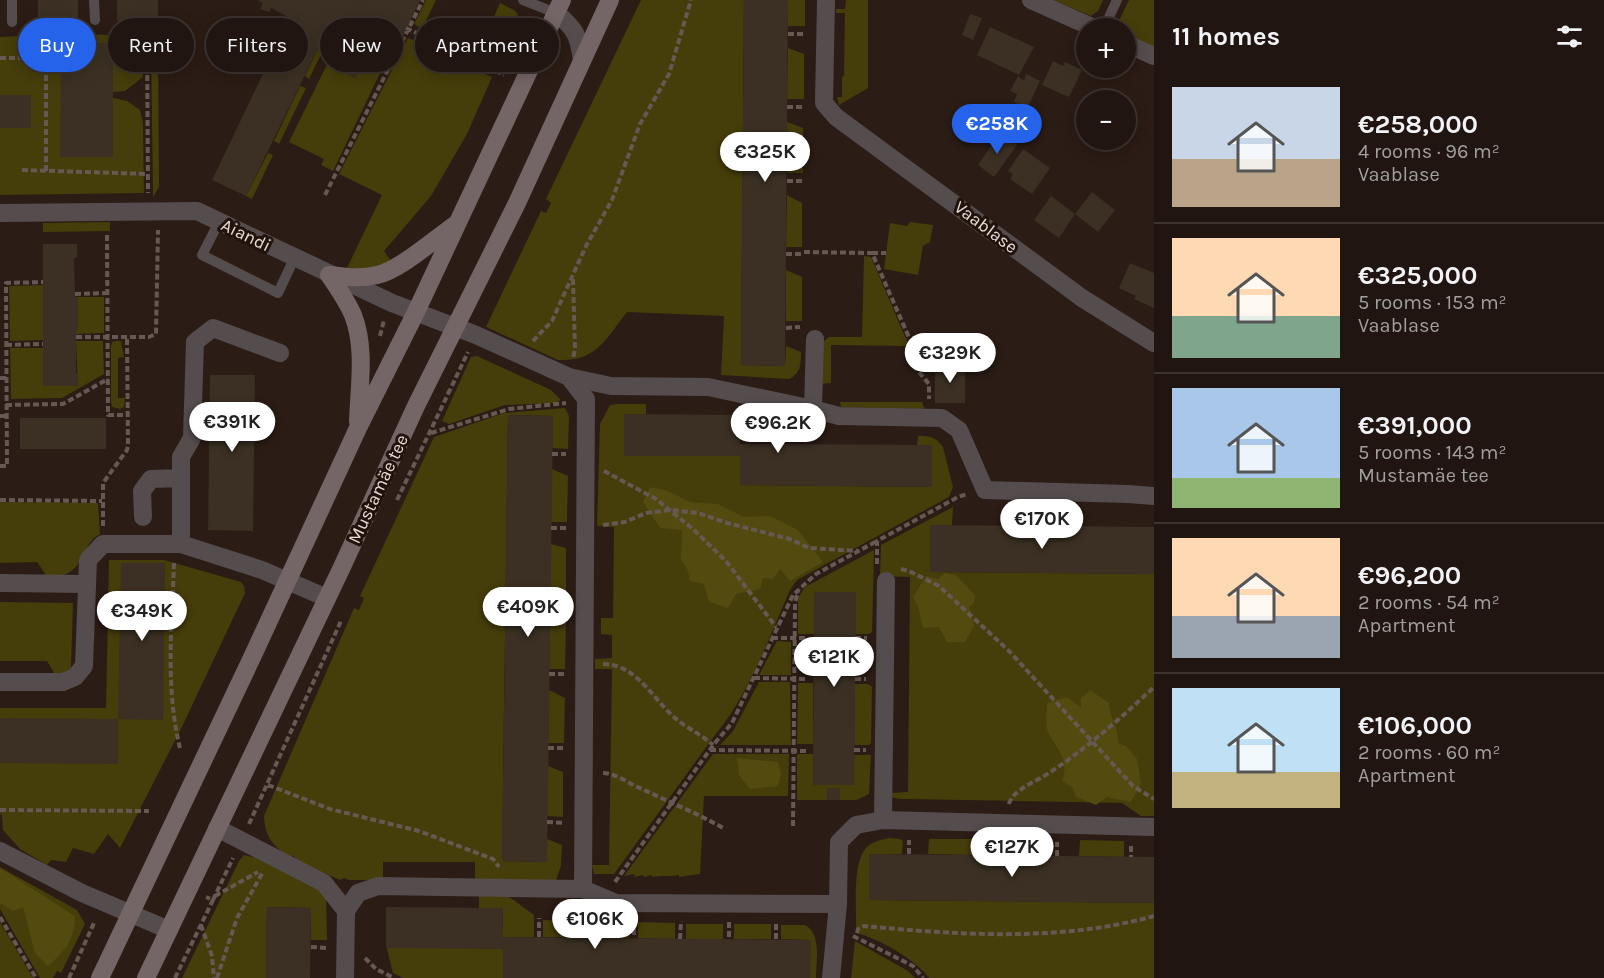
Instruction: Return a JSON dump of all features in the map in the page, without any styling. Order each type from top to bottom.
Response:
[{"type":"main road","name":"Mustamäe tee","points":[[146,978],[416,406],[517,203],[610,0]]},
{"type":"main road","points":[[100,978],[358,428],[417,312],[559,7]]},
{"type":"main road","points":[[329,275],[353,277],[384,273],[458,223]]},
{"type":"main road","points":[[329,275],[346,300],[358,330],[360,348],[358,428]]},
{"type":"street","name":"Vaablase","points":[[826,0],[825,103],[836,117],[1082,298],[1154,343]]},
{"type":"street","points":[[1031,0],[1076,20]]},
{"type":"street","points":[[559,7],[577,35],[582,61]]},
{"type":"street","points":[[1136,48],[1154,56]]},
{"type":"street","name":"Aiandi","points":[[0,213],[196,211],[329,275],[476,335],[569,377],[611,386],[708,387],[839,416],[942,418],[959,430],[985,490]]},
{"type":"street","points":[[178,552],[181,457],[192,438],[195,342],[213,328],[280,353]]},
{"type":"street","points":[[809,333],[813,409]]},
{"type":"street","points":[[569,377],[586,399],[578,460],[577,527],[584,663],[583,889]]},
{"type":"street","points":[[143,517],[142,491],[151,479],[181,478]]},
{"type":"street","points":[[985,490],[1154,496]]},
{"type":"street","points":[[0,682],[63,682],[75,678],[84,666],[88,560],[103,544],[178,552],[262,570],[327,598]]},
{"type":"street","points":[[883,820],[891,571]]},
{"type":"street","points":[[0,583],[86,584]]},
{"type":"street","points":[[831,978],[838,904],[839,842],[856,825],[883,820],[1154,826]]},
{"type":"street","points":[[217,828],[324,883],[346,911]]},
{"type":"street","points":[[0,851],[82,893],[169,930]]},
{"type":"street","points":[[345,978],[346,911],[358,893],[378,886],[583,889],[616,903],[838,904]]},
{"type":"lane","points":[[12,0],[12,22]]},
{"type":"lane","points":[[94,0],[95,18]]},
{"type":"lane","points":[[523,0],[559,7]]},
{"type":"lane","points":[[1109,18],[1117,0]]},
{"type":"lane","points":[[219,222],[202,255],[278,293],[294,259]]},
{"type":"path","points":[[325,195],[423,0]]},
{"type":"path","points":[[521,355],[552,321],[586,246],[612,200],[640,124],[669,74],[691,0]]},
{"type":"path","points":[[408,29],[504,75]]},
{"type":"path","points":[[788,34],[807,34]]},
{"type":"path","points":[[0,58],[46,58],[46,171]]},
{"type":"path","points":[[147,72],[148,200]]},
{"type":"path","points":[[787,107],[806,107]]},
{"type":"path","points":[[22,170],[148,174]]},
{"type":"path","points":[[787,181],[805,181]]},
{"type":"path","points":[[76,337],[153,336],[158,330],[158,222]]},
{"type":"path","points":[[107,235],[108,415],[128,415]]},
{"type":"path","points":[[872,253],[911,342],[912,364],[929,384],[929,418]]},
{"type":"path","points":[[786,254],[886,253]]},
{"type":"path","points":[[569,377],[575,349],[573,276]]},
{"type":"path","points":[[0,466],[7,466],[6,282],[43,282]]},
{"type":"path","points":[[0,291],[6,290]]},
{"type":"path","points":[[75,294],[108,293]]},
{"type":"path","points":[[786,328],[809,333]]},
{"type":"path","points":[[103,544],[102,487],[105,479],[127,450],[127,337]]},
{"type":"path","points":[[6,345],[43,344]]},
{"type":"path","points":[[0,378],[6,378]]},
{"type":"path","points":[[6,405],[63,404],[108,379]]},
{"type":"path","points":[[394,506],[449,392]]},
{"type":"path","points":[[430,434],[508,409],[566,403]]},
{"type":"path","points":[[0,416],[7,416]]},
{"type":"path","points":[[552,454],[598,467],[639,489],[671,510],[726,561],[776,628]]},
{"type":"path","points":[[607,899],[619,873],[709,750],[732,723],[776,628],[800,587],[816,574],[958,497],[985,490]]},
{"type":"path","points":[[0,500],[102,501]]},
{"type":"path","points":[[551,528],[613,525],[646,513],[671,510],[698,513],[790,539],[808,548],[859,551]]},
{"type":"path","points":[[877,541],[877,575],[891,571],[909,571],[939,586],[1009,651],[1133,786],[1154,799]]},
{"type":"path","points":[[178,552],[170,681],[174,721],[180,748]]},
{"type":"path","points":[[877,562],[891,571]]},
{"type":"path","points":[[794,826],[795,603],[800,587]]},
{"type":"path","points":[[550,601],[569,601]]},
{"type":"path","points":[[174,978],[268,785],[342,618]]},
{"type":"path","points":[[772,638],[808,638]]},
{"type":"path","points":[[584,663],[615,664],[627,670],[673,716],[713,745]]},
{"type":"path","points":[[549,674],[568,675]]},
{"type":"path","points":[[754,678],[807,679]]},
{"type":"path","points":[[1007,823],[1010,800],[1018,792],[1068,760],[1113,725],[1154,687]]},
{"type":"path","points":[[548,748],[567,748]]},
{"type":"path","points":[[709,750],[807,751]]},
{"type":"path","points":[[584,773],[610,773],[723,828]]},
{"type":"path","points":[[268,785],[330,809],[419,831],[493,859],[512,888]]},
{"type":"path","points":[[0,810],[149,811]]},
{"type":"path","points":[[548,822],[565,823]]},
{"type":"path","points":[[909,836],[909,854]]},
{"type":"path","points":[[983,837],[984,855]]},
{"type":"path","points":[[1057,839],[1057,856]]},
{"type":"path","points":[[205,896],[214,898],[266,868],[237,918],[215,978]]},
{"type":"path","points":[[856,936],[858,929],[864,926],[935,932],[1039,933],[1099,928],[1154,916]]},
{"type":"path","points":[[0,917],[36,978]]},
{"type":"path","points":[[539,918],[539,937]]},
{"type":"path","points":[[585,938],[586,919]]},
{"type":"path","points":[[634,920],[634,938]]},
{"type":"path","points":[[680,939],[681,920]]},
{"type":"path","points":[[729,921],[729,939]]},
{"type":"path","points":[[776,922],[776,939]]},
{"type":"path","points":[[69,978],[94,923]]},
{"type":"path","points":[[201,924],[212,957],[215,978]]},
{"type":"path","points":[[835,934],[856,936],[913,966],[923,978]]},
{"type":"path","points":[[311,947],[329,948]]},
{"type":"shaded area","points":[[426,0],[436,0],[427,18],[417,18]]},
{"type":"shaded area","points":[[641,0],[744,0],[741,365],[785,366],[786,346],[801,352],[800,367],[790,379],[721,375],[724,316],[627,312],[599,347],[591,353],[571,360],[558,360],[486,327],[541,211],[546,213],[551,203],[546,199]]},
{"type":"shaded area","points":[[788,0],[805,0],[805,26],[788,26]]},
{"type":"shaded area","points":[[846,0],[868,0],[868,88],[839,105],[837,97],[842,97],[842,77],[844,76],[845,13],[836,13],[836,9],[845,9]]},
{"type":"shaded area","points":[[1052,0],[1103,0],[1098,11],[1091,16]]},
{"type":"shaded area","points":[[1129,0],[1154,0],[1154,48],[1136,40],[1136,18],[1120,18]]},
{"type":"shaded area","points":[[500,3],[518,14],[516,18],[493,18]]},
{"type":"shaded area","points":[[96,35],[108,35],[108,72],[143,72],[143,77],[125,91],[113,92],[113,98],[127,101],[140,110],[143,123],[144,193],[0,195],[0,37],[18,36],[18,72],[96,72]]},
{"type":"shaded area","points":[[408,38],[415,41],[413,47],[415,48],[415,72],[480,72],[492,77],[467,134],[431,196],[384,251],[391,261],[370,269],[347,268],[382,195],[339,174],[391,72],[403,72],[403,48]]},
{"type":"shaded area","points":[[320,44],[320,56],[309,79],[305,76]]},
{"type":"shaded area","points":[[788,48],[804,54],[804,99],[787,99]]},
{"type":"shaded area","points":[[151,72],[158,72],[159,187],[153,197]]},
{"type":"shaded area","points":[[323,72],[347,72],[355,78],[358,72],[381,72],[333,171],[321,165],[324,159],[289,142]]},
{"type":"shaded area","points":[[300,86],[306,88],[279,144],[274,141]]},
{"type":"shaded area","points":[[787,122],[803,128],[803,173],[787,173]]},
{"type":"shaded area","points":[[268,153],[273,155],[252,199],[246,196]]},
{"type":"shaded area","points":[[787,195],[802,203],[802,247],[786,247]]},
{"type":"shaded area","points":[[110,222],[110,231],[43,232],[43,223]]},
{"type":"shaded area","points":[[910,222],[933,225],[930,242],[923,246],[918,275],[884,269],[890,223],[907,226]]},
{"type":"shaded area","points":[[864,256],[871,257],[909,346],[831,345],[831,383],[821,384],[821,344],[829,337],[862,337]]},
{"type":"shaded area","points":[[786,270],[802,277],[802,321],[786,321]]},
{"type":"shaded area","points":[[43,285],[43,340],[10,341],[9,286]]},
{"type":"shaded area","points":[[75,297],[104,297],[104,333],[76,334],[78,331],[78,299]]},
{"type":"shaded area","points":[[76,341],[103,341],[104,374],[62,398],[11,399],[10,348],[43,348],[78,386]]},
{"type":"shaded area","points":[[121,341],[124,357],[118,358],[118,398],[125,398],[124,407],[120,409],[112,407],[111,401],[111,346],[112,342]]},
{"type":"shaded area","points":[[477,356],[551,390],[561,400],[554,403],[505,405],[449,424],[442,421],[471,357]]},
{"type":"shaded area","points":[[840,402],[922,402],[924,407],[923,409],[841,407]]},
{"type":"shaded area","points":[[646,404],[646,414],[624,414],[624,456],[740,456],[740,485],[931,487],[932,445],[917,445],[918,436],[926,436],[938,441],[943,447],[953,487],[949,497],[797,580],[790,590],[748,684],[727,719],[614,874],[594,874],[592,865],[609,865],[612,669],[595,669],[595,659],[612,658],[612,635],[601,634],[601,618],[613,618],[614,527],[597,526],[600,424],[610,405]]},
{"type":"shaded area","points":[[565,408],[569,416],[568,449],[552,448],[553,416],[508,415],[502,861],[547,862],[547,839],[562,845],[561,866],[556,880],[475,880],[475,862],[383,862],[383,880],[344,878],[340,880],[294,860],[295,857],[290,858],[271,840],[266,830],[264,816],[354,608],[359,610],[364,598],[360,596],[434,437],[504,413]]},
{"type":"shaded area","points":[[552,469],[568,476],[567,522],[551,522]]},
{"type":"shaded area","points":[[650,487],[668,491],[690,502],[718,504],[744,517],[770,516],[798,530],[823,562],[790,581],[780,569],[773,579],[763,578],[760,589],[736,594],[728,608],[709,602],[704,584],[690,581],[687,568],[681,560],[682,530],[660,528],[643,502]]},
{"type":"shaded area","points":[[0,502],[98,503],[100,534],[91,542],[76,567],[63,575],[48,578],[37,562],[0,563]]},
{"type":"shaded area","points":[[953,507],[952,525],[930,525],[930,572],[1154,574],[1154,816],[1141,816],[1122,803],[903,799],[890,795],[889,793],[908,792],[910,577],[880,576],[881,545]]},
{"type":"shaded area","points":[[551,544],[566,548],[566,595],[550,595]]},
{"type":"shaded area","points":[[874,550],[872,632],[869,634],[798,634],[798,598],[805,587]]},
{"type":"shaded area","points":[[109,560],[164,560],[241,582],[245,593],[181,729],[120,848],[108,834],[94,854],[73,848],[66,862],[51,860],[47,865],[20,849],[3,830],[0,814],[0,708],[106,708]]},
{"type":"shaded area","points":[[945,573],[956,575],[975,595],[974,603],[969,607],[974,626],[965,642],[947,642],[939,627],[923,628],[913,597],[926,576],[938,579]]},
{"type":"shaded area","points":[[0,602],[73,603],[69,672],[56,676],[47,661],[0,661]]},
{"type":"shaded area","points":[[550,618],[566,623],[565,669],[549,669]]},
{"type":"shaded area","points":[[777,641],[791,642],[791,675],[759,675]]},
{"type":"shaded area","points":[[759,682],[790,682],[791,745],[720,745],[733,731]]},
{"type":"shaded area","points":[[798,683],[813,683],[813,744],[797,744]]},
{"type":"shaded area","points":[[855,684],[868,684],[872,687],[871,743],[869,745],[854,745]]},
{"type":"shaded area","points":[[549,690],[565,698],[564,743],[548,743]]},
{"type":"shaded area","points":[[1090,690],[1109,703],[1118,743],[1126,746],[1137,759],[1141,784],[1131,802],[1107,797],[1096,805],[1076,797],[1073,788],[1062,781],[1063,760],[1048,732],[1047,703],[1067,697],[1081,707],[1081,698]]},
{"type":"shaded area","points":[[713,754],[789,754],[788,796],[704,796],[700,874],[679,877],[679,875],[644,877],[643,875],[635,877],[634,874],[624,876]]},
{"type":"shaded area","points":[[797,754],[813,754],[813,785],[854,785],[854,755],[871,755],[869,794],[857,800],[840,800],[840,788],[828,788],[827,800],[797,800]]},
{"type":"shaded area","points":[[737,758],[778,762],[781,774],[778,786],[750,789],[739,775]]},
{"type":"shaded area","points":[[548,766],[563,772],[563,817],[547,816]]},
{"type":"shaded area","points":[[890,838],[903,841],[902,854],[869,854],[869,900],[1154,903],[1154,978],[929,978],[896,950],[875,939],[856,933],[856,886],[859,862],[868,846]]},
{"type":"shaded area","points":[[929,839],[976,839],[976,855],[928,854]]},
{"type":"shaded area","points":[[1006,840],[1050,840],[1050,855],[1005,855]]},
{"type":"shaded area","points":[[1080,840],[1124,841],[1124,857],[1079,856]]},
{"type":"shaded area","points":[[244,855],[256,858],[319,887],[326,896],[327,940],[311,940],[311,908],[267,907],[266,978],[182,978],[239,861]]},
{"type":"shaded area","points":[[0,867],[77,910],[85,924],[61,973],[57,971],[53,978],[40,978],[0,909]]},
{"type":"shaded area","points":[[0,868],[75,916],[73,932],[68,944],[48,966],[35,953],[23,907],[13,911],[0,903]]},
{"type":"shaded area","points":[[479,893],[504,893],[534,915],[534,937],[502,937],[503,909],[479,908]]},
{"type":"shaded area","points":[[543,920],[581,921],[581,937],[543,937]]},
{"type":"shaded area","points":[[591,921],[629,922],[629,938],[590,937]]},
{"type":"shaded area","points":[[0,922],[33,978],[0,978]]},
{"type":"shaded area","points":[[638,922],[675,923],[675,939],[638,938]]},
{"type":"shaded area","points":[[686,924],[723,924],[723,939],[686,939]]},
{"type":"shaded area","points":[[734,924],[771,924],[771,939],[734,939]]},
{"type":"shaded area","points":[[781,925],[805,925],[814,935],[817,949],[816,978],[810,978],[810,940],[781,939]]},
{"type":"shaded area","points":[[855,941],[908,971],[915,978],[851,978]]},
{"type":"shaded area","points":[[386,945],[503,949],[503,978],[403,978],[393,973]]},
{"type":"building","points":[[38,0],[78,0],[78,18],[38,18]]},
{"type":"building","points":[[117,0],[158,0],[158,18],[117,18]]},
{"type":"building","points":[[257,0],[420,0],[403,36],[403,18],[320,18],[320,44],[308,69],[308,18],[290,18],[271,8],[269,12],[260,9],[263,3]]},
{"type":"building","points":[[744,0],[788,0],[785,366],[741,365]]},
{"type":"building","points":[[970,14],[982,18],[973,40],[962,35]]},
{"type":"building","points":[[990,27],[1034,47],[1019,75],[977,55]]},
{"type":"building","points":[[96,43],[108,43],[108,72],[113,72],[113,157],[60,157],[61,72],[96,72]]},
{"type":"building","points":[[1053,61],[1063,66],[1065,62],[1076,67],[1076,78],[1078,78],[1069,97],[1042,85]]},
{"type":"building","points":[[264,72],[306,72],[246,196],[212,180]]},
{"type":"building","points":[[348,72],[358,72],[355,78],[347,74]]},
{"type":"building","points":[[1026,74],[1040,81],[1027,109],[1014,102],[1017,94],[1010,91],[1018,76],[1024,81]]},
{"type":"building","points":[[0,95],[31,95],[31,128],[0,128]]},
{"type":"building","points":[[1000,133],[1017,145],[994,177],[978,165]]},
{"type":"building","points":[[1023,149],[1050,168],[1032,194],[1010,179],[1013,174],[1008,171]]},
{"type":"building","points":[[1092,192],[1115,210],[1098,232],[1075,214]]},
{"type":"building","points":[[1051,196],[1075,214],[1059,238],[1034,220]]},
{"type":"building","points":[[43,244],[77,244],[77,258],[74,258],[75,298],[78,298],[76,373],[78,373],[78,386],[43,386]]},
{"type":"building","points":[[1130,263],[1154,273],[1154,308],[1134,299],[1136,296],[1119,288]]},
{"type":"building","points":[[915,353],[930,353],[930,364],[915,364]]},
{"type":"building","points":[[935,365],[965,365],[965,403],[935,403]]},
{"type":"building","points":[[210,375],[255,375],[253,531],[208,530]]},
{"type":"building","points":[[624,414],[740,415],[740,444],[932,445],[932,487],[740,485],[740,456],[624,456]]},
{"type":"building","points":[[508,415],[553,416],[547,862],[502,861]]},
{"type":"building","points":[[20,418],[106,418],[106,449],[20,449]]},
{"type":"building","points":[[930,525],[1154,527],[1154,574],[930,572]]},
{"type":"building","points":[[121,563],[165,563],[163,720],[118,719]]},
{"type":"building","points":[[814,592],[856,592],[854,785],[813,785]]},
{"type":"building","points":[[0,718],[118,719],[118,764],[0,763]]},
{"type":"building","points":[[828,788],[840,788],[840,800],[827,800]]},
{"type":"building","points":[[869,854],[1154,857],[1154,903],[869,900]]},
{"type":"building","points":[[267,907],[311,908],[310,978],[266,978]]},
{"type":"building","points":[[386,907],[503,908],[502,937],[811,940],[810,978],[503,978],[503,949],[386,948]]}]
